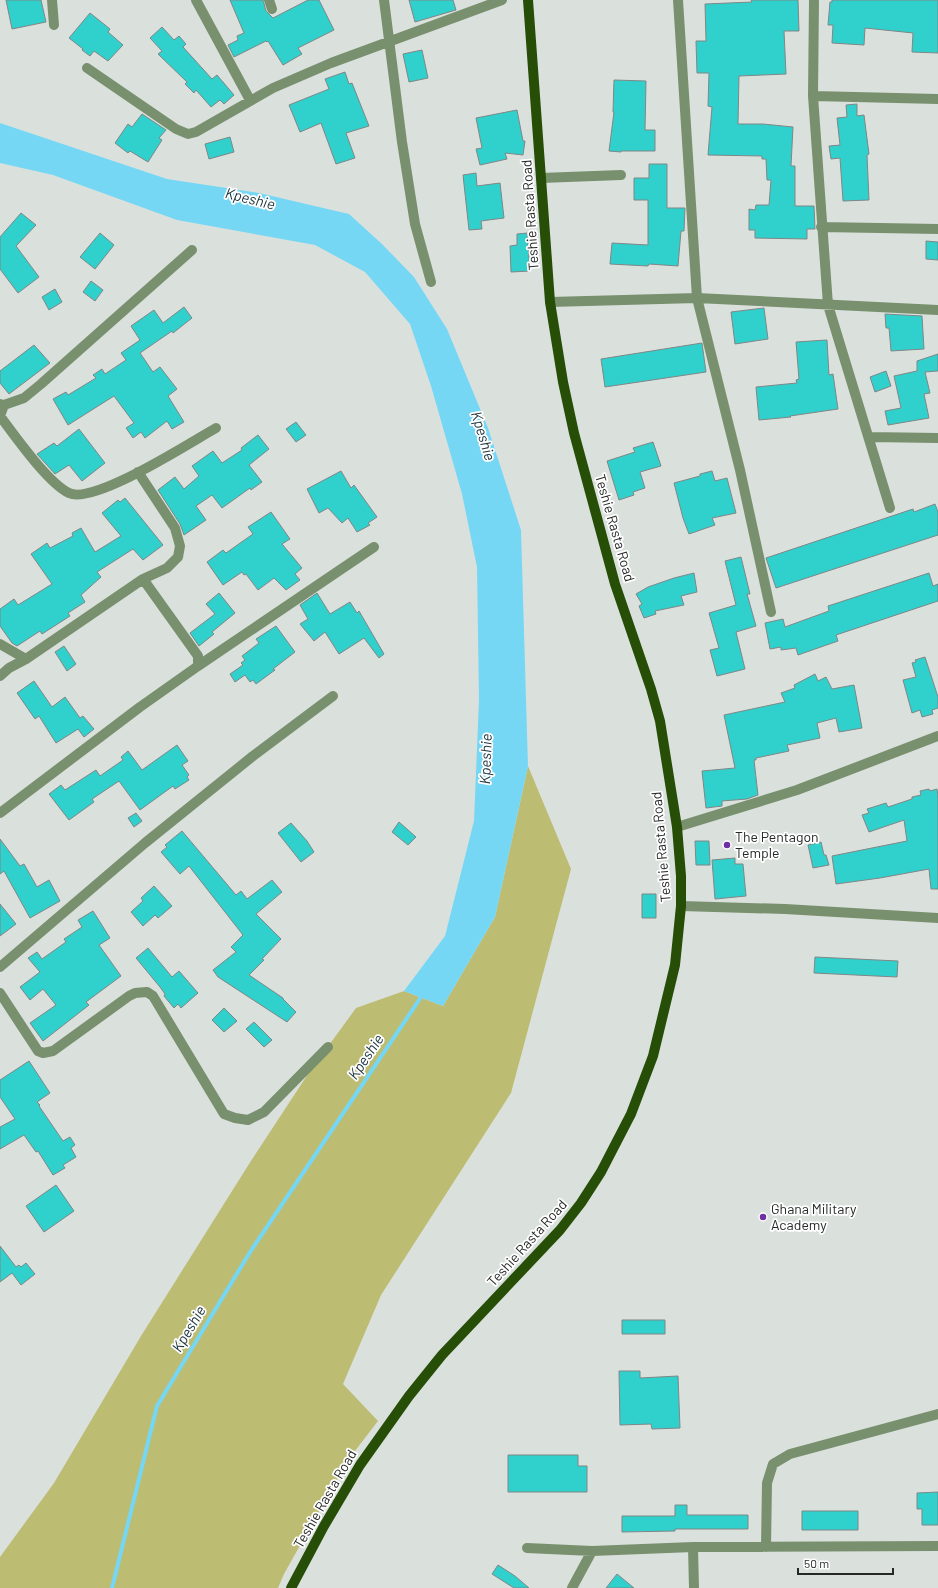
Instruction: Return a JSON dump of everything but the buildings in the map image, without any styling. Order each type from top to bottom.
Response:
[{"type":"main road","name":"Teshie Rasta Road","points":[[291,1588],[324,1526],[360,1465],[408,1396],[442,1355],[560,1230],[581,1203],[601,1172],[631,1114],[653,1056],[675,965],[681,906],[681,876],[677,827],[660,722],[651,689],[615,584],[574,434],[563,382],[550,302],[528,0]]},
{"type":"street","points":[[52,0],[54,25]]},
{"type":"street","points":[[196,0],[250,100]]},
{"type":"street","points":[[384,0],[402,142],[416,224],[431,282]]},
{"type":"street","points":[[87,68],[176,129],[188,134],[196,132],[273,88],[331,63],[502,0]]},
{"type":"street","points":[[678,0],[697,298],[740,470],[771,612]]},
{"type":"street","points":[[814,0],[813,96],[821,227],[828,305],[890,508]]},
{"type":"street","points":[[813,96],[938,99]]},
{"type":"street","points":[[541,178],[621,175]]},
{"type":"street","points":[[821,227],[938,229]]},
{"type":"street","points":[[192,250],[24,398],[2,404],[0,416],[56,484],[70,494],[88,494],[117,483],[216,428]]},
{"type":"street","points":[[550,302],[697,298],[938,310]]},
{"type":"street","points":[[869,438],[938,438]]},
{"type":"street","points":[[0,676],[9,668],[26,659],[143,579],[167,568],[178,557],[180,546],[175,528],[138,472]]},
{"type":"street","points":[[0,814],[140,707],[374,547]]},
{"type":"street","points":[[143,579],[198,656],[198,666]]},
{"type":"street","points":[[0,644],[26,659]]},
{"type":"street","points":[[0,967],[145,843],[253,756],[333,696]]},
{"type":"street","points":[[677,827],[797,790],[924,740],[938,736]]},
{"type":"street","points":[[681,906],[785,909],[938,918]]},
{"type":"street","points":[[0,993],[38,1051],[43,1053],[53,1052],[129,996],[135,993],[148,992],[152,996],[224,1114],[235,1118],[248,1120],[264,1112],[328,1047]]},
{"type":"street","points":[[766,1547],[767,1483],[773,1464],[790,1454],[938,1414]]},
{"type":"street","points":[[527,1548],[592,1551],[694,1547],[938,1546]]},
{"type":"street","points":[[694,1547],[694,1588]]},
{"type":"street","points":[[572,1588],[592,1551]]},
{"type":"shaded area","points":[[528,766],[571,869],[511,1093],[381,1295],[343,1384],[378,1421],[348,1460],[284,1574],[278,1588],[0,1588],[0,1557],[54,1483],[141,1336],[249,1164],[308,1074],[356,1008],[404,991],[443,1006],[495,917]]},
{"type":"water","points":[[0,123],[167,179],[259,193],[349,214],[382,244],[414,277],[447,329],[488,428],[521,530],[528,766],[495,917],[443,1006],[404,991],[445,936],[474,821],[479,700],[477,567],[462,494],[431,386],[410,324],[365,272],[315,245],[177,220],[53,175],[0,163]]},
{"type":"waterway","name":"Kpeshie","points":[[112,1588],[157,1406],[250,1252],[423,994]]},
{"type":"place","name":"The Pentagon Temple","points":[[727,845]]},
{"type":"place","name":"Ghana Military Academy","points":[[763,1217]]}]
